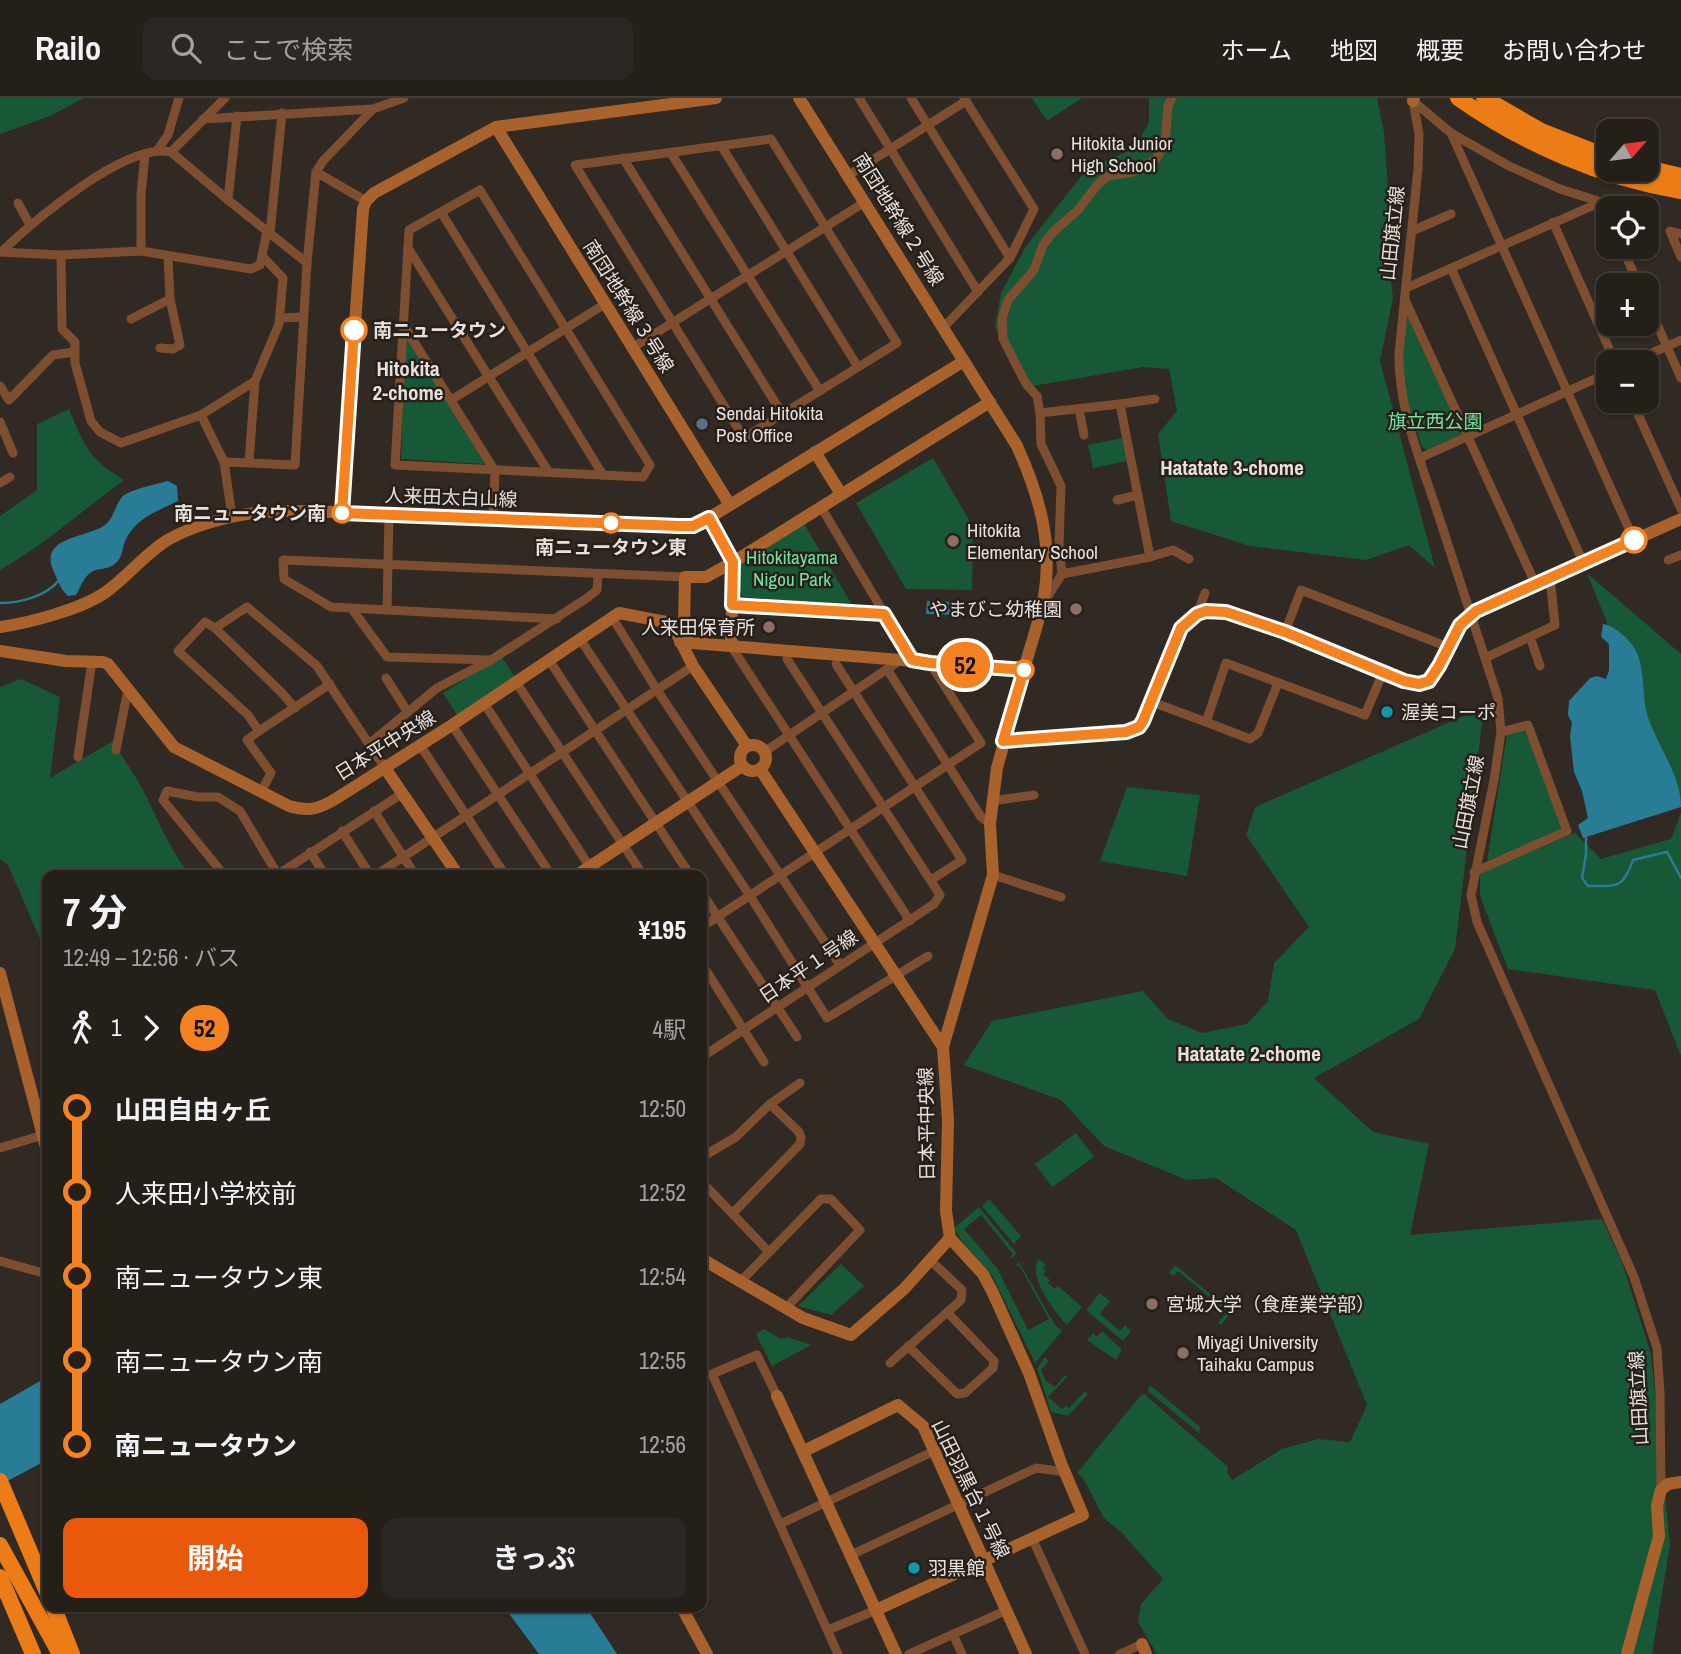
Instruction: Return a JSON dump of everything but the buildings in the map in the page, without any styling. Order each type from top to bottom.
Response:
[{"type":"highway","points":[[1458,98],[1504,127],[1570,159],[1616,175],[1681,191]]},
{"type":"highway","points":[[1484,98],[1541,131],[1596,152]]},
{"type":"highway","points":[[1659,171],[1681,176]]},
{"type":"highway","points":[[0,1481],[42,1579]]},
{"type":"highway","points":[[0,1490],[24,1537]]},
{"type":"highway","points":[[0,1545],[60,1654]]},
{"type":"highway","points":[[0,1577],[33,1654]]},
{"type":"highway","points":[[55,1612],[72,1654]]},
{"type":"street","points":[[1,251],[84,183],[158,149],[168,135],[179,98]]},
{"type":"street","points":[[171,152],[225,98]]},
{"type":"street","points":[[203,119],[373,109],[404,98]]},
{"type":"street","points":[[342,513],[363,209],[366,201],[374,193],[496,127],[716,98]]},
{"type":"street","name":"南団地幹線２号線","points":[[799,98],[1017,446],[1034,483],[1045,527],[1047,551],[1043,604],[1003,741],[992,801],[989,824],[993,875]]},
{"type":"street","points":[[859,98],[978,292]]},
{"type":"street","points":[[911,98],[1010,258]]},
{"type":"street","points":[[1043,604],[1062,574],[1059,545],[1061,486],[1041,444],[1037,396],[1026,384],[1003,339],[1002,319],[1008,300],[1034,270],[1043,245],[1053,232],[1078,210],[1098,184],[1108,176],[1133,172],[1156,159],[1165,144],[1168,106],[1172,98]]},
{"type":"street","points":[[849,174],[965,99],[1034,209],[1010,258],[944,327]]},
{"type":"street","points":[[1414,99],[1451,133],[1519,170],[1560,189],[1596,200]]},
{"type":"street","name":"山田旗立線","points":[[1414,99],[1419,134],[1399,376],[1420,458],[1498,698],[1501,732],[1471,895],[1477,922],[1634,1277],[1657,1348],[1670,1485],[1657,1505],[1660,1536],[1627,1654]]},
{"type":"street","points":[[224,462],[295,465],[303,317],[316,172],[323,161],[373,109]]},
{"type":"street","points":[[1,251],[61,254],[141,251],[251,269],[260,264],[268,232],[282,113]]},
{"type":"street","points":[[228,200],[237,116]]},
{"type":"street","name":"南団地幹線３号線","points":[[496,127],[730,505]]},
{"type":"street","points":[[1451,133],[1634,540]]},
{"type":"street","points":[[771,139],[897,343],[744,438],[575,165],[671,153],[771,139]]},
{"type":"street","points":[[722,147],[858,367]]},
{"type":"street","points":[[158,149],[171,152],[307,263]]},
{"type":"street","points":[[671,153],[820,391]]},
{"type":"street","points":[[141,251],[141,195],[145,154]]},
{"type":"street","points":[[623,158],[783,415]]},
{"type":"street","points":[[316,172],[366,201]]},
{"type":"street","points":[[480,190],[650,465],[643,477],[395,465],[408,248],[409,230],[480,190]]},
{"type":"street","points":[[632,348],[865,202]]},
{"type":"street","points":[[18,203],[30,225]]},
{"type":"street","points":[[1406,288],[1596,204]]},
{"type":"street","points":[[442,212],[603,475]]},
{"type":"street","points":[[1412,231],[1451,214]]},
{"type":"street","points":[[1553,222],[1610,350]]},
{"type":"street","points":[[1681,233],[1670,231],[1681,257]]},
{"type":"street","points":[[408,248],[548,471]]},
{"type":"street","points":[[61,254],[62,329],[75,342],[74,352],[83,400],[91,421],[100,432],[121,443],[201,415],[256,381]]},
{"type":"street","points":[[160,348],[173,349],[180,345],[170,299],[168,256]]},
{"type":"street","points":[[249,462],[256,381],[271,349],[280,318],[283,278],[262,256]]},
{"type":"street","points":[[1451,268],[1583,562]]},
{"type":"street","points":[[131,318],[170,299]]},
{"type":"street","points":[[1405,299],[1535,583]]},
{"type":"street","points":[[451,400],[605,304]]},
{"type":"street","points":[[280,318],[303,317]]},
{"type":"street","points":[[403,324],[495,471],[493,519]]},
{"type":"street","points":[[1659,328],[1681,377]]},
{"type":"street","points":[[1658,350],[1681,340]]},
{"type":"street","points":[[1,407],[53,355],[74,352]]},
{"type":"street","name":"人来田太白山線","points":[[0,627],[27,622],[87,602],[127,576],[164,542],[186,531],[232,516],[261,513],[389,514],[693,526],[964,361]]},
{"type":"street","points":[[1420,458],[1596,379]]},
{"type":"street","points":[[0,386],[9,400]]},
{"type":"street","points":[[1040,413],[1155,399]]},
{"type":"street","points":[[557,618],[331,607],[284,579],[283,560],[598,575],[706,577],[990,402]]},
{"type":"street","points":[[1120,404],[1150,556]]},
{"type":"street","points":[[1079,409],[1084,435]]},
{"type":"street","points":[[1637,413],[1681,509]]},
{"type":"street","points":[[201,415],[224,462],[232,516]]},
{"type":"street","points":[[0,422],[13,453]]},
{"type":"street","points":[[815,452],[841,495]]},
{"type":"street","points":[[0,483],[10,477]]},
{"type":"street","points":[[1117,500],[1138,495]]},
{"type":"street","points":[[821,507],[884,614],[907,659]]},
{"type":"street","points":[[387,610],[389,514]]},
{"type":"street","points":[[709,518],[733,562],[731,646],[910,921]]},
{"type":"street","points":[[1197,614],[1217,610],[1226,612],[1285,632],[1404,681],[1419,684],[1429,681],[1460,625],[1470,615],[1535,583],[1681,519]]},
{"type":"street","points":[[1062,574],[1173,550],[1189,559]]},
{"type":"street","points":[[1668,560],[1681,555]]},
{"type":"street","points":[[369,744],[437,688],[491,660],[597,590],[598,575]]},
{"type":"street","points":[[678,638],[684,622],[685,577]]},
{"type":"street","points":[[1485,659],[1555,625],[1550,577]]},
{"type":"street","points":[[1285,632],[1301,590],[1448,647]]},
{"type":"street","points":[[1003,741],[1126,732],[1139,727],[1152,702],[1181,628],[1197,614],[1205,593]]},
{"type":"street","points":[[732,605],[884,614]]},
{"type":"street","points":[[215,628],[247,607],[317,666],[455,870]]},
{"type":"street","points":[[352,609],[387,657],[491,660]]},
{"type":"street","points":[[747,746],[666,622],[619,613],[612,617],[657,690],[840,965]]},
{"type":"street","name":"日本平中央線","points":[[92,661],[108,664],[174,747],[289,806],[311,811],[320,808],[452,725],[612,617]]},
{"type":"street","points":[[259,731],[248,715],[178,651],[205,622],[215,628],[295,708]]},
{"type":"street","points":[[1530,637],[1540,666]]},
{"type":"street","points":[[678,638],[731,646],[1024,670]]},
{"type":"street","points":[[580,639],[750,896],[827,1018],[928,956]]},
{"type":"street","points":[[0,651],[66,661],[92,661],[78,757]]},
{"type":"street","points":[[787,659],[931,880],[962,860],[836,664]]},
{"type":"street","points":[[764,752],[887,669],[907,659]]},
{"type":"street","points":[[549,660],[594,733],[687,870]]},
{"type":"street","points":[[707,924],[981,743],[930,663]]},
{"type":"street","points":[[1206,722],[1226,663],[1365,715],[1383,672]]},
{"type":"street","points":[[384,870],[693,666]]},
{"type":"street","points":[[887,669],[981,817],[989,824]]},
{"type":"street","points":[[386,678],[407,711]]},
{"type":"street","points":[[516,682],[640,870]]},
{"type":"street","points":[[1152,702],[1250,739],[1258,733],[1278,683]]},
{"type":"street","points":[[261,792],[271,773],[247,740],[330,684]]},
{"type":"street","points":[[116,750],[128,689]]},
{"type":"street","points":[[484,703],[591,870]]},
{"type":"street","points":[[452,725],[548,870]]},
{"type":"street","points":[[1474,872],[1567,831],[1528,725],[1501,732]]},
{"type":"street","points":[[420,745],[502,870]]},
{"type":"street","points":[[755,745],[764,752],[765,763],[760,768],[752,771],[743,766],[740,757],[747,746],[755,745]]},
{"type":"street","points":[[593,870],[655,823],[743,766]]},
{"type":"street","name":"日本平中央線","points":[[760,768],[943,1047],[948,1120],[946,1211],[950,1238]]},
{"type":"street","points":[[220,870],[163,800],[167,791],[198,797],[218,797],[240,811],[275,870]]},
{"type":"street","points":[[285,870],[403,793]]},
{"type":"street","points":[[992,801],[1034,795]]},
{"type":"street","points":[[374,811],[412,870]]},
{"type":"street","points":[[342,831],[367,870]]},
{"type":"street","points":[[310,852],[322,870]]},
{"type":"street","points":[[943,1047],[993,875],[1061,897]]},
{"type":"street","name":"日本平１号線","points":[[707,1049],[744,1030],[934,904],[940,895],[931,880]]},
{"type":"street","points":[[707,900],[797,1037]]},
{"type":"street","points":[[707,972],[764,1062]]},
{"type":"street","points":[[0,973],[42,1131]]},
{"type":"street","points":[[707,1154],[736,1138],[770,1104],[800,1083]]},
{"type":"street","points":[[733,1213],[800,1144],[799,1132],[770,1104]]},
{"type":"street","points":[[0,1148],[42,1135]]},
{"type":"street","points":[[707,1187],[768,1251]]},
{"type":"street","points":[[740,1282],[821,1199],[831,1199],[860,1230],[785,1309]]},
{"type":"street","points":[[707,1262],[785,1309],[851,1335],[904,1289],[950,1238],[983,1273],[993,1293],[1029,1373],[1083,1515],[828,1630]]},
{"type":"street","points":[[890,1363],[961,1300],[962,1290],[930,1260]]},
{"type":"street","points":[[0,1261],[42,1273]]},
{"type":"street","points":[[908,1346],[957,1394],[965,1393],[993,1368],[994,1361],[948,1312]]},
{"type":"street","points":[[838,1654],[712,1374],[757,1355],[804,1451],[896,1654]]},
{"type":"street","name":"山田羽黒台１号線","points":[[804,1451],[898,1405],[923,1426],[1026,1654]]},
{"type":"street","points":[[780,1524],[934,1451]]},
{"type":"street","points":[[851,1555],[1036,1468],[1063,1467]]},
{"type":"street","points":[[1032,1538],[1084,1654]]},
{"type":"street","points":[[909,1654],[1007,1610]]},
{"type":"street","points":[[684,1612],[707,1654]]},
{"type":"street","points":[[953,1634],[962,1654]]},
{"type":"street","points":[[1120,1654],[1144,1649]]},
{"type":"green space","points":[[0,98],[84,98],[50,116],[0,134]]},
{"type":"green space","points":[[1032,98],[1082,98],[1047,121]]},
{"type":"green space","points":[[1149,98],[1377,98],[1384,132],[1388,187],[1386,240],[1393,298],[1380,361],[1435,568],[1409,545],[1366,560],[1250,546],[1171,521],[1158,434],[1177,411],[1169,369],[1143,367],[1033,386],[1010,362],[995,327],[1001,293],[1026,246],[1087,169],[1131,150],[1140,139],[1149,122]]},
{"type":"green space","name":"旗立西公園","points":[[1407,315],[1461,432],[1459,436],[1427,450],[1422,447],[1405,394],[1402,362]]},
{"type":"green space","points":[[408,338],[485,464],[401,459],[405,339]]},
{"type":"green space","points":[[69,409],[79,433],[95,458],[124,480],[48,538],[0,570],[0,516],[37,490],[37,424]]},
{"type":"green space","points":[[1122,438],[1127,461],[1093,468],[1088,445]]},
{"type":"green space","points":[[933,458],[973,527],[972,590],[906,589],[856,503]]},
{"type":"green space","name":"Hitokitayama Nigou Park","points":[[803,522],[851,603],[848,606],[743,597],[739,591],[740,565],[743,559]]},
{"type":"green space","points":[[1587,573],[1681,654],[1681,805]]},
{"type":"green space","points":[[501,656],[515,677],[457,715],[443,693]]},
{"type":"green space","points":[[21,679],[60,697],[50,778],[113,741],[186,870],[42,870],[42,943],[8,865],[0,859],[0,687]]},
{"type":"green space","points":[[1483,715],[1455,949],[1419,1019],[1314,1078],[1373,1132],[1429,1144],[1410,1235],[1602,1219],[1622,1262],[1651,1354],[1670,1545],[1652,1654],[1157,1654],[1138,1622],[1141,1604],[1163,1579],[1121,1532],[1104,1518],[1083,1478],[1077,1473],[1141,1395],[1144,1394],[1228,1467],[1227,1472],[1232,1480],[1282,1449],[1318,1439],[1350,1442],[1367,1405],[1296,1230],[1216,1178],[1187,1180],[1104,1146],[1061,1100],[964,1065],[992,1021],[1143,991],[1168,1019],[1202,1033],[1247,1024],[1268,1001],[1274,963],[1309,927],[1246,835],[1255,807],[1464,716]]},
{"type":"green space","points":[[1526,726],[1566,830],[1487,861],[1507,734]]},
{"type":"green space","points":[[1127,787],[1200,795],[1187,876],[1100,861]]},
{"type":"green space","points":[[1681,813],[1681,1056],[1655,990],[1508,969],[1480,896],[1480,873],[1575,833],[1601,859],[1671,839]]},
{"type":"green space","points":[[1076,1133],[1094,1157],[1052,1187],[1035,1164]]},
{"type":"green space","points":[[989,1199],[1021,1236],[1014,1244],[982,1206]]},
{"type":"green space","points":[[979,1207],[1017,1254],[1009,1259],[1013,1254],[981,1215],[964,1229],[997,1268],[1028,1330],[1049,1319],[1019,1265],[1014,1267],[1019,1262],[1055,1325],[1062,1331],[1035,1363],[992,1275],[954,1228]]},
{"type":"green space","points":[[1039,1259],[1046,1265],[1043,1274],[1050,1280],[1048,1283],[1055,1289],[1058,1286],[1082,1307],[1067,1325],[1049,1303],[1039,1283],[1036,1266]]},
{"type":"green space","points":[[841,1264],[864,1286],[831,1315],[798,1306]]},
{"type":"green space","points":[[1175,1265],[1232,1312],[1221,1325],[1218,1323],[1227,1312],[1178,1271],[1173,1276],[1169,1272]]},
{"type":"green space","points":[[1100,1293],[1110,1301],[1100,1314],[1120,1331],[1125,1325],[1131,1331],[1123,1341],[1086,1310]]},
{"type":"green space","points":[[764,1329],[781,1339],[788,1337],[811,1345],[772,1366],[756,1334]]},
{"type":"green space","points":[[1102,1331],[1122,1350],[1116,1360],[1087,1340],[1093,1333],[1097,1337]]},
{"type":"green space","points":[[1045,1357],[1049,1361],[1041,1370],[1046,1381],[1055,1387],[1065,1375],[1067,1377],[1048,1397],[1062,1409],[1066,1406],[1069,1408],[1085,1391],[1088,1394],[1068,1416],[1051,1412],[1037,1368]]},
{"type":"green space","points":[[1150,1385],[1200,1427],[1199,1433],[1148,1391]]},
{"type":"water","points":[[168,481],[177,486],[178,501],[136,525],[126,539],[116,563],[89,574],[76,595],[68,596],[54,572],[52,551],[67,540],[105,525],[125,494]]},
{"type":"water","points":[[927,601],[958,602],[958,615],[926,614]]},
{"type":"water","points":[[1603,624],[1624,635],[1637,653],[1646,710],[1677,782],[1681,807],[1583,838],[1578,825],[1588,818],[1582,791],[1574,772],[1569,701],[1590,678],[1597,676],[1606,679],[1609,670],[1609,644],[1601,637]]},
{"type":"water","points":[[42,1380],[42,1463],[0,1485],[0,1404]]},
{"type":"water","points":[[508,1612],[589,1612],[617,1654],[539,1654]]},
{"type":"waterway","points":[[0,603],[33,597],[48,590],[60,579]]},
{"type":"waterway","points":[[1586,834],[1582,878],[1588,886],[1618,884],[1626,876],[1633,860],[1667,852],[1681,878]]},
{"type":"bus line","name":"52","points":[[354,330],[342,513],[679,526],[693,526],[709,518],[733,562],[732,605],[884,614],[912,660],[1024,670],[1003,741],[1126,732],[1139,727],[1152,702],[1181,628],[1188,620],[1206,611],[1226,612],[1285,632],[1404,681],[1419,684],[1429,681],[1460,625],[1470,615],[1634,540]]},
{"type":"place","name":"Hitokita Junior High School","points":[[1057,154]]},
{"type":"place","name":"南ニュータウン","points":[[354,330]]},
{"type":"place","name":"Sendai Hitokita Post Office","points":[[702,424]]},
{"type":"place","name":"南ニュータウン南","points":[[342,513]]},
{"type":"place","name":"南ニュータウン東","points":[[611,523]]},
{"type":"place","name":"Hitokita Elementary School","points":[[953,541]]},
{"type":"place","name":"やまびこ幼稚園","points":[[1076,609]]},
{"type":"place","name":"人来田保育所","points":[[769,627]]},
{"type":"place","name":"渥美コーポ","points":[[1387,712]]},
{"type":"place","name":"宮城大学（食産業学部）","points":[[1152,1304]]},
{"type":"place","name":"Miyagi University Taihaku Campus","points":[[1183,1353]]},
{"type":"place","name":"羽黒館","points":[[914,1568]]},
{"type":"district","name":"Hitokita 2-chome","points":[[408,381]]},
{"type":"district","name":"Hatatate 3-chome","points":[[1232,468]]},
{"type":"district","name":"Hatatate 2-chome","points":[[1249,1054]]}]
